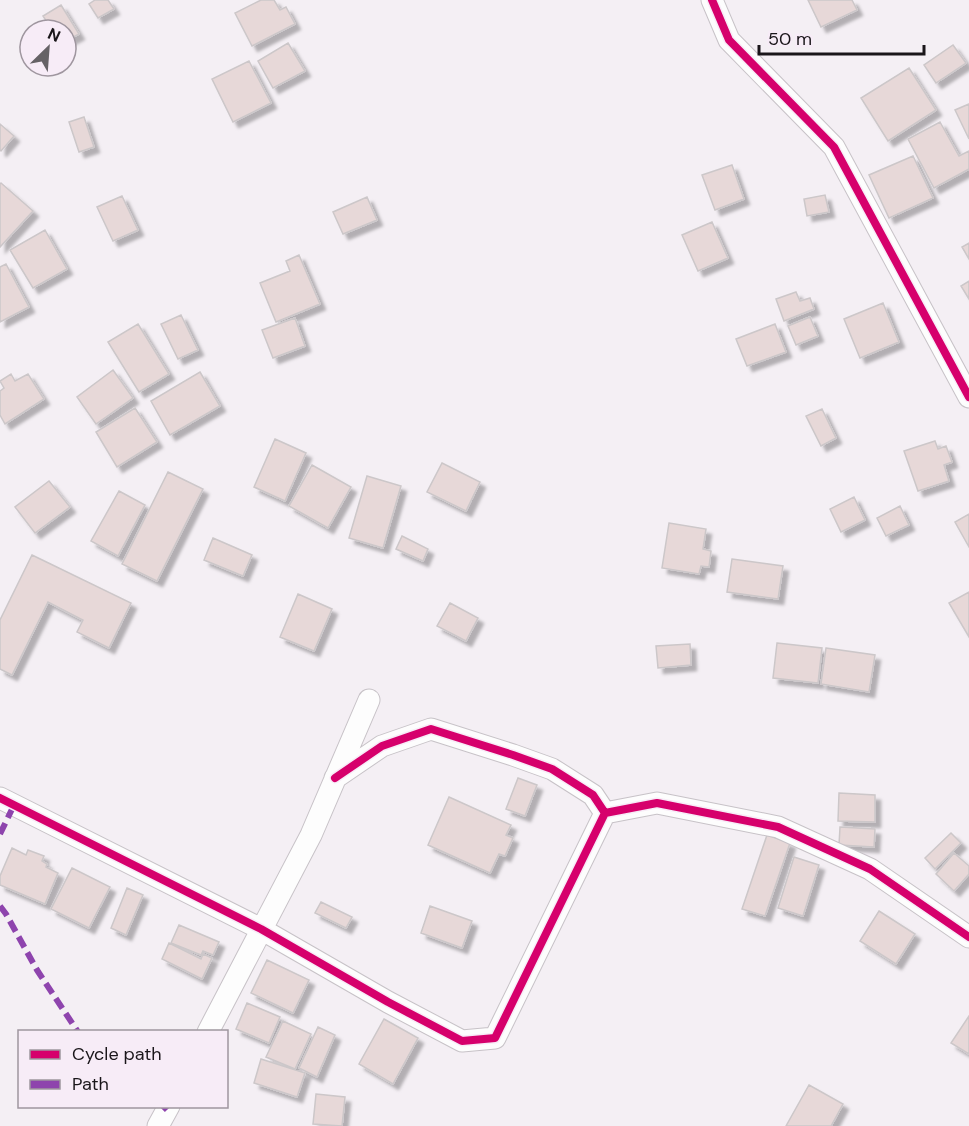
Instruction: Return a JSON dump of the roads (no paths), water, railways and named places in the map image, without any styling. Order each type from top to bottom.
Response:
[{"type":"street","points":[[712,0],[729,40],[834,147],[969,397]]},
{"type":"street","points":[[209,1030],[311,835],[369,699]]},
{"type":"street","points":[[335,778],[382,746],[431,729],[552,770],[593,795],[605,813]]},
{"type":"street","points":[[0,798],[261,929],[388,1002],[462,1041],[495,1038],[605,813]]},
{"type":"street","points":[[605,813],[657,803],[777,827],[870,869],[969,937]]},
{"type":"street","points":[[158,1126],[168,1108]]}]
